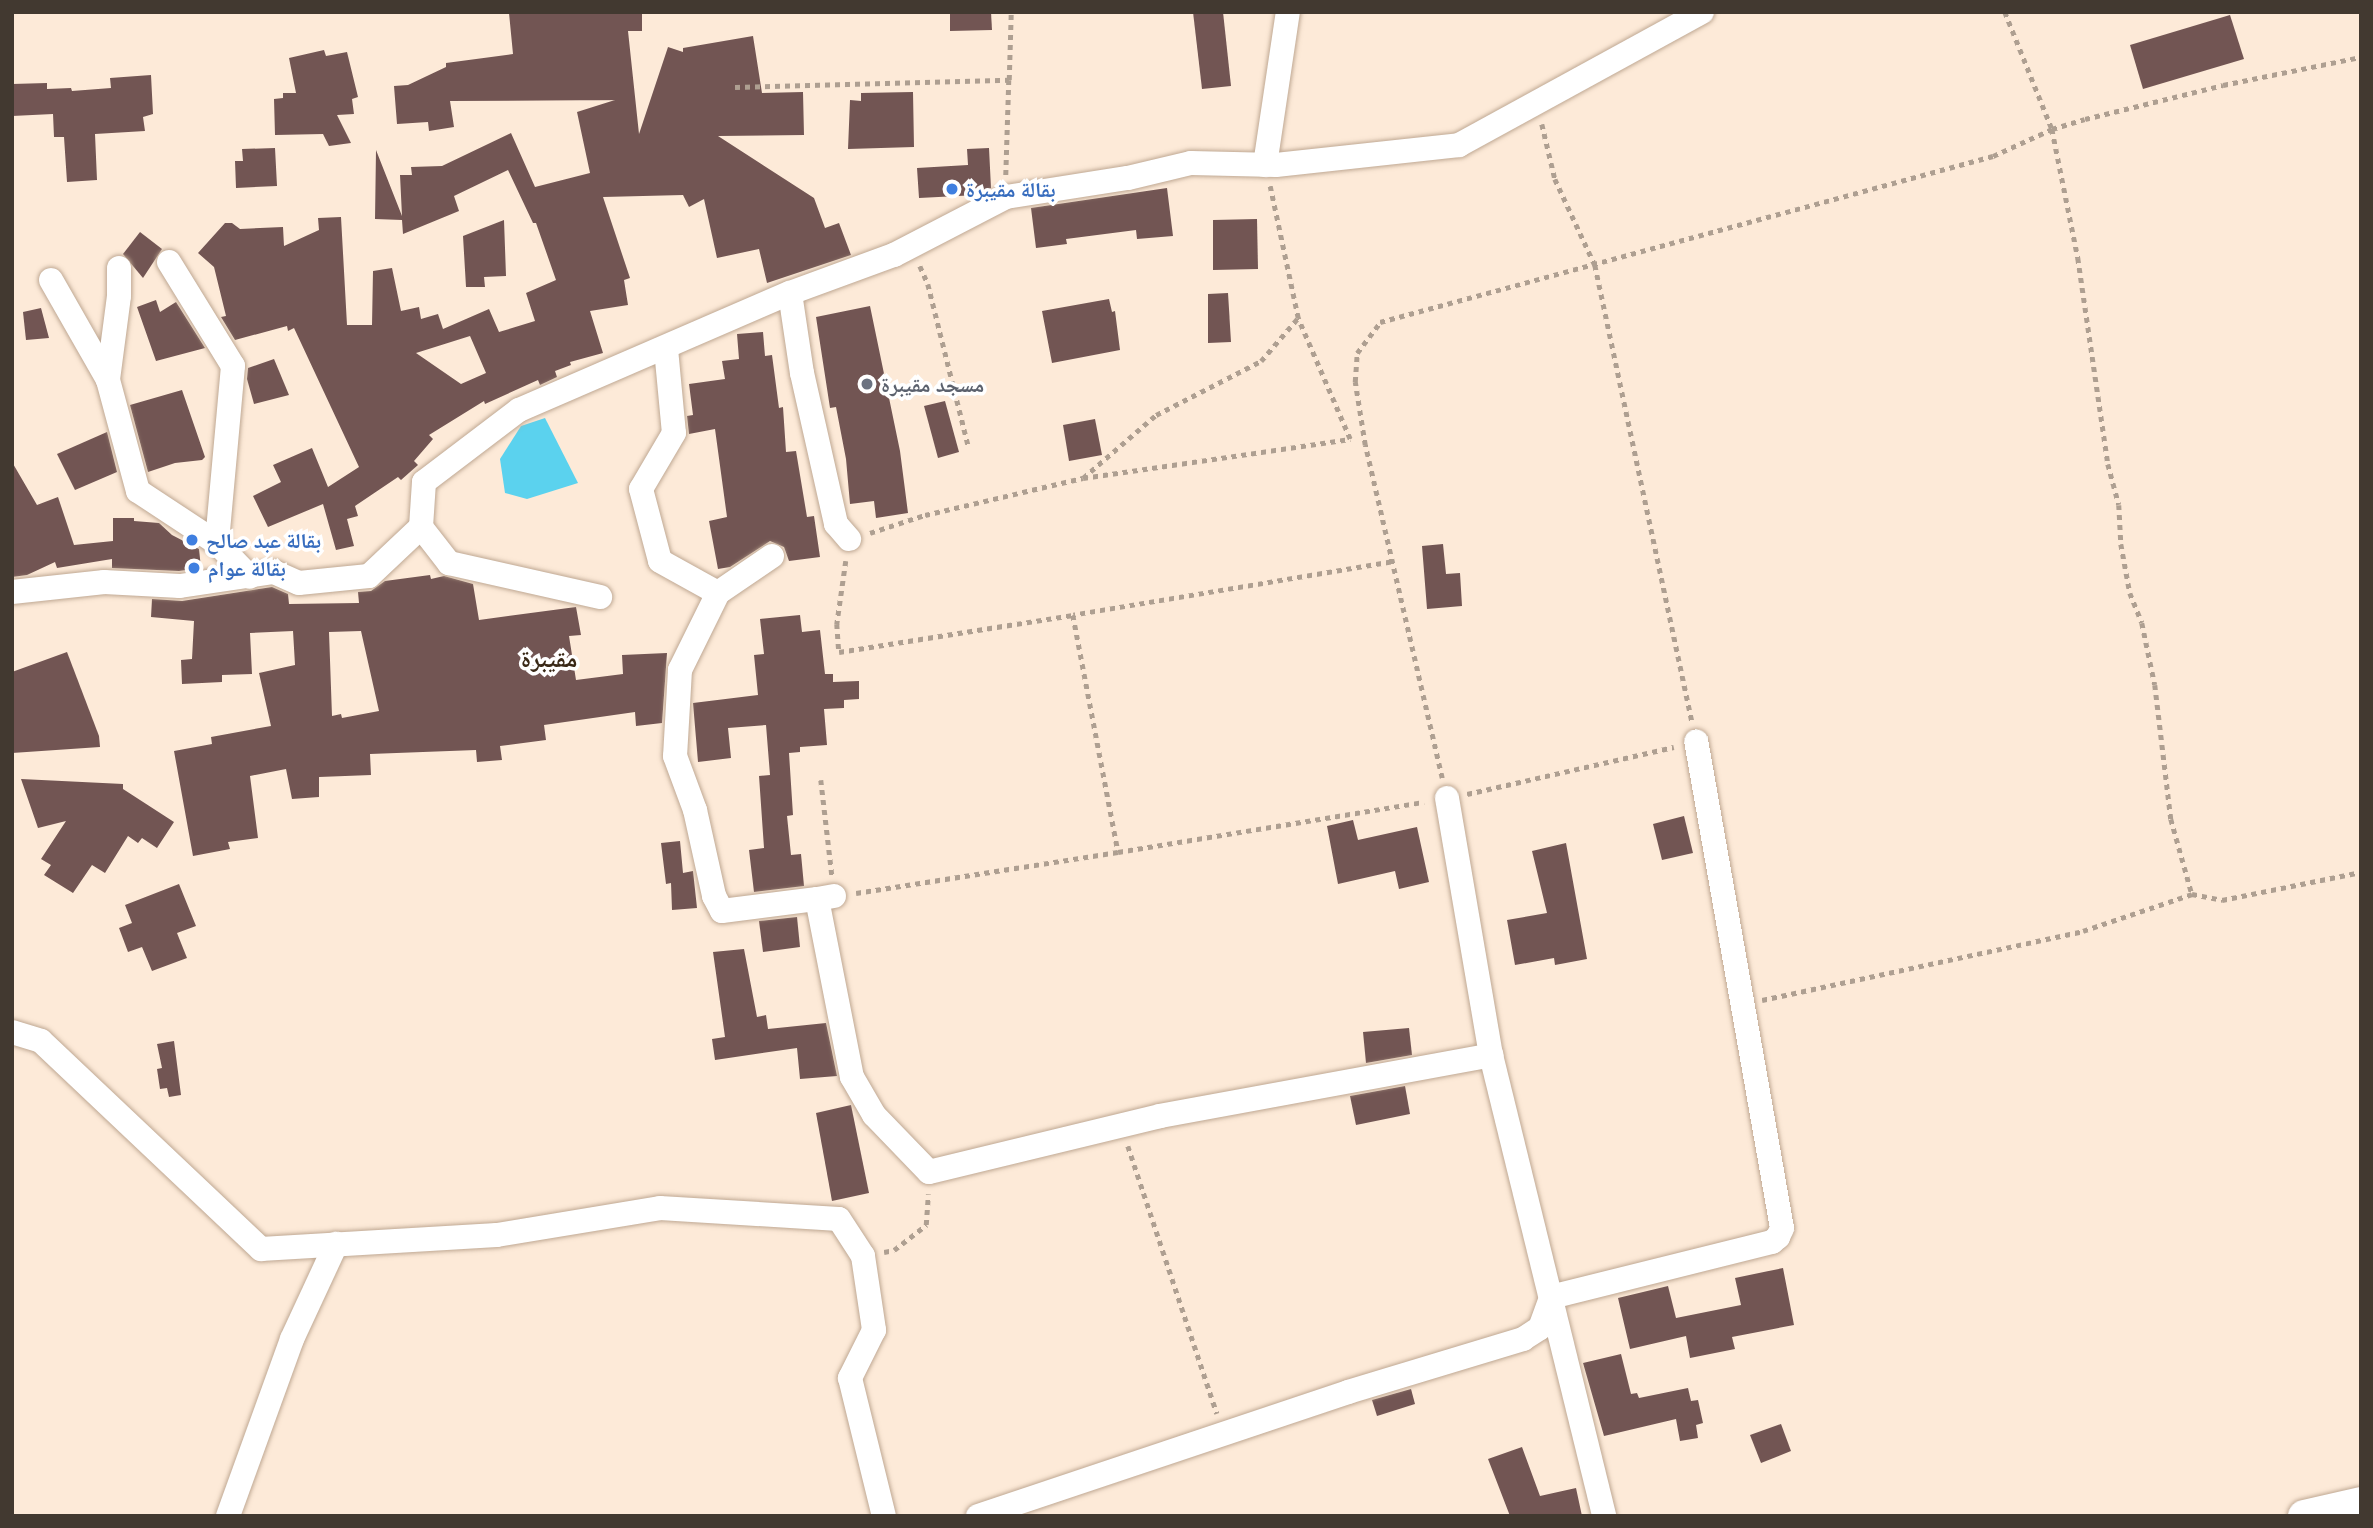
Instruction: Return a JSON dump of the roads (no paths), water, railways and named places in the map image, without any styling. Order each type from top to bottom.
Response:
[{"type":"street","points":[[1265,165],[1288,12]]},
{"type":"street","points":[[600,597],[449,563],[421,527],[424,482],[519,410],[666,349],[790,293],[911,246],[1006,197],[1128,178],[1191,163],[1265,165],[1459,145],[1702,12]]},
{"type":"street","points":[[169,262],[233,366],[217,543]]},
{"type":"street","points":[[108,380],[119,296],[119,268]]},
{"type":"street","points":[[51,280],[108,380],[138,491],[217,543],[250,577]]},
{"type":"street","points":[[790,293],[802,373],[836,524],[849,539]]},
{"type":"street","points":[[666,349],[674,433],[641,489],[660,561],[718,593]]},
{"type":"street","points":[[12,592],[104,582],[180,586],[274,572],[299,583],[369,576],[421,527]]},
{"type":"street","points":[[772,556],[718,593],[680,670],[675,756],[695,810],[717,906],[722,911],[826,898],[852,1077],[874,1115],[929,1172],[1122,1125],[1348,1079],[1491,1055]]},
{"type":"street","points":[[1551,1297],[1772,1242],[1782,1228],[1696,742]]},
{"type":"street","points":[[1447,798],[1491,1055],[1604,1516]]},
{"type":"street","points":[[12,1032],[41,1041],[261,1249],[497,1235],[660,1209],[839,1219],[863,1256],[874,1330],[850,1378],[884,1516]]},
{"type":"street","points":[[228,1516],[292,1339],[337,1244]]},
{"type":"street","points":[[978,1516],[1523,1339],[1539,1328],[1551,1297]]},
{"type":"street","points":[[2304,1516],[2361,1503]]},
{"type":"water","points":[[545,418],[578,483],[527,499],[505,493],[500,459],[521,426]]},
{"type":"place","name":"بقالة مقيبرة","points":[[952,189]]},
{"type":"place","name":"مسجد مقيبرة","points":[[867,384]]},
{"type":"place","name":"بقالة عبد صالح","points":[[192,540]]},
{"type":"place","name":"بقالة عوام","points":[[194,568]]},
{"type":"district","name":"مقيبرة","points":[[549,658]]}]
